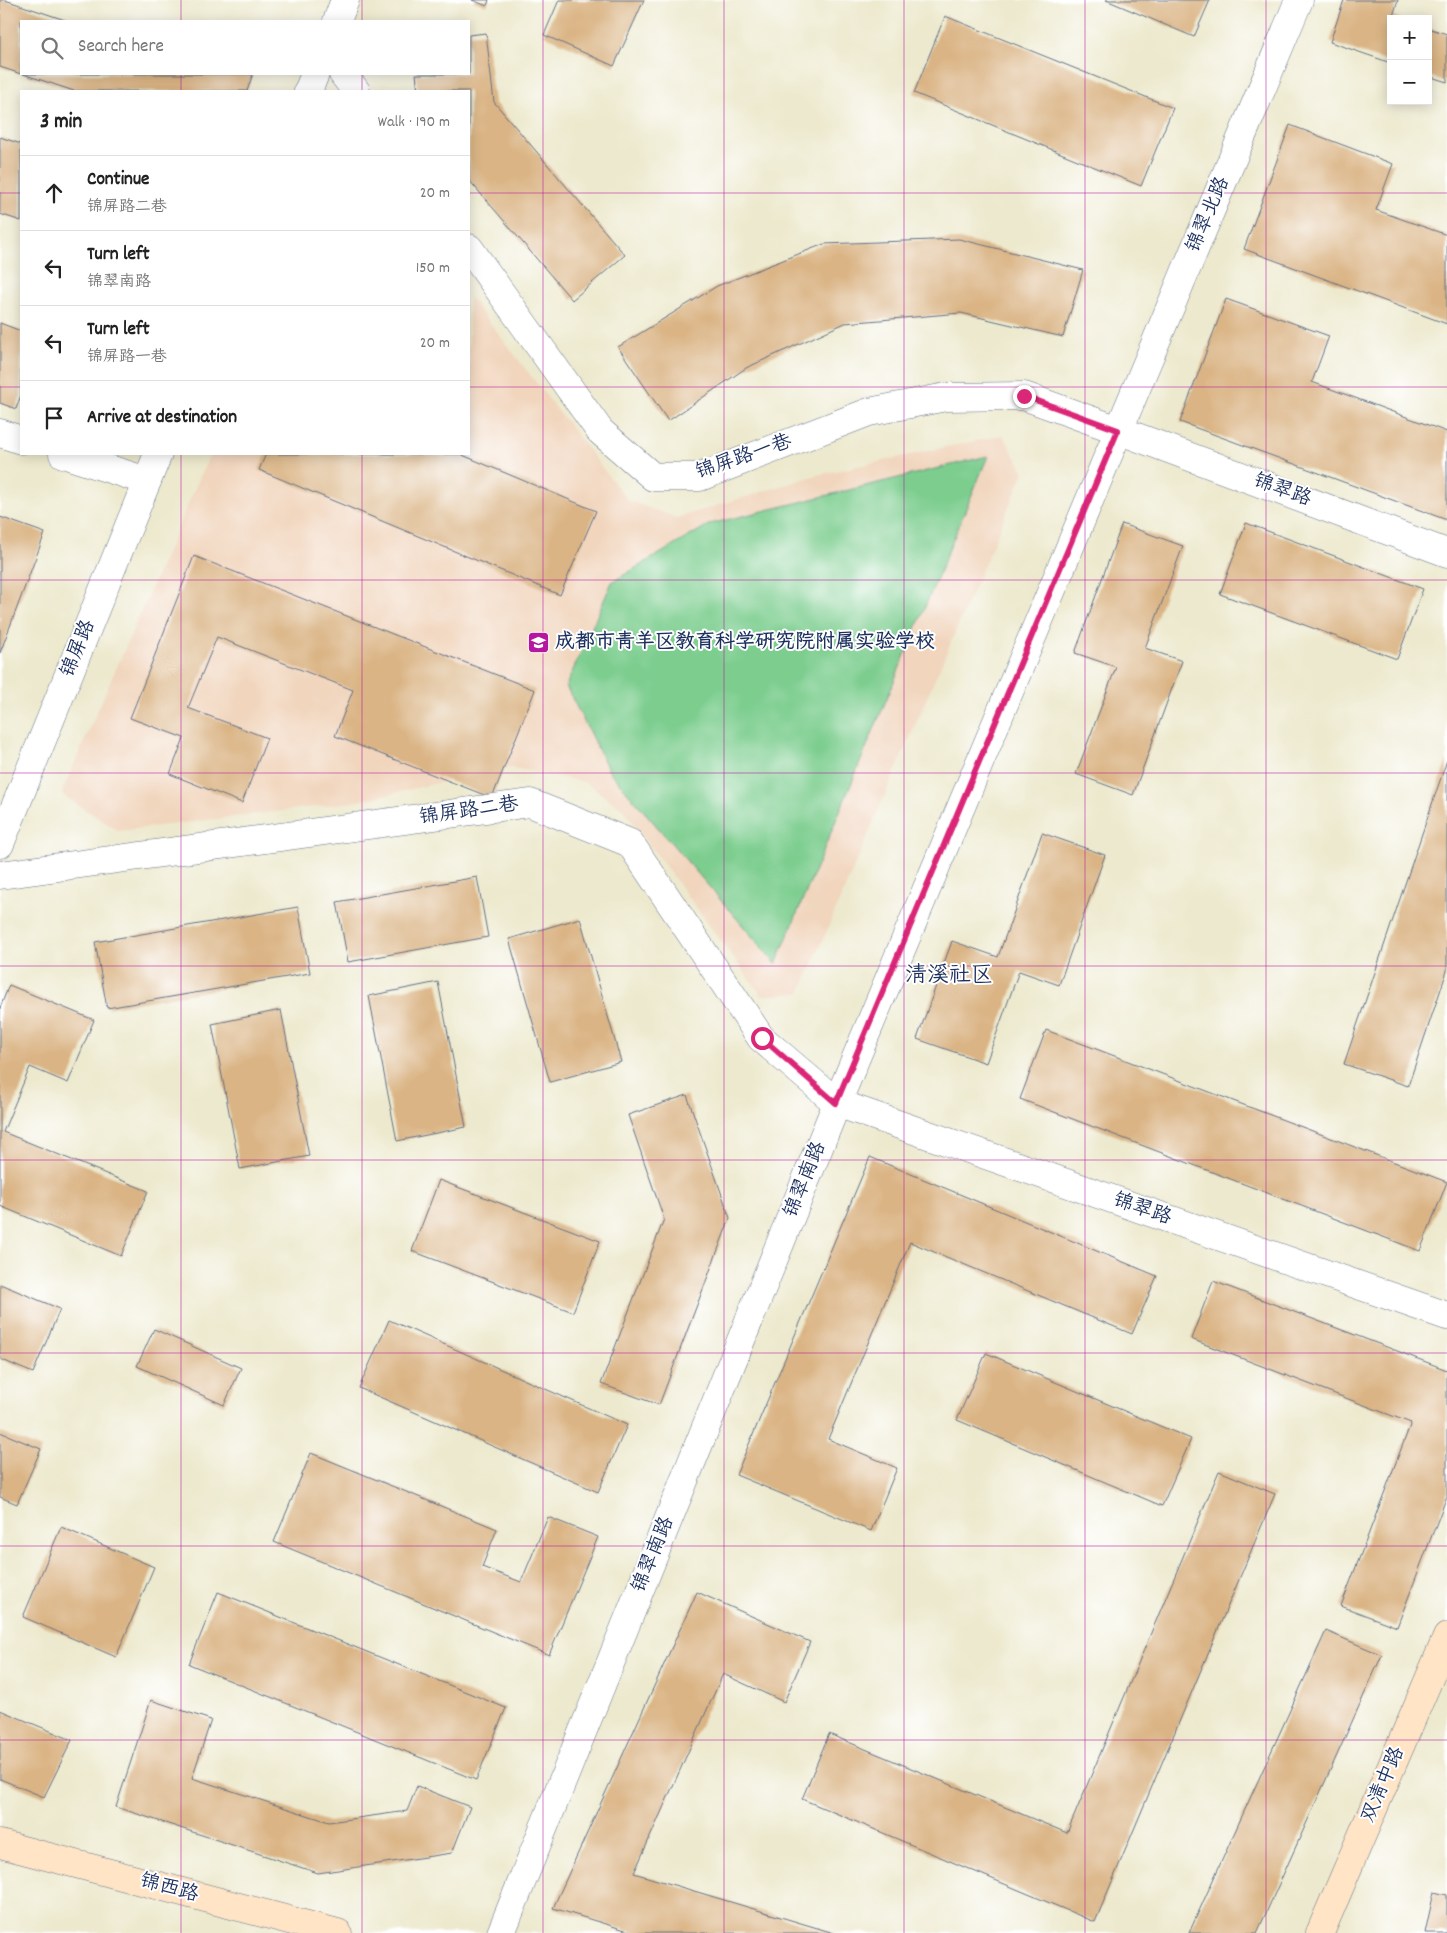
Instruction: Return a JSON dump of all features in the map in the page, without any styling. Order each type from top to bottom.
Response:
[{"type":"street","points":[[337,20],[345,0]]},
{"type":"street","name":"锦翠北路","points":[[1118,430],[1299,0]]},
{"type":"street","points":[[308,90],[315,75]]},
{"type":"street","points":[[344,75],[355,90]]},
{"type":"street","name":"锦屏路一巷","points":[[470,249],[600,431],[653,477],[700,477],[869,412],[946,397],[1024,396],[1118,430]]},
{"type":"street","name":"锦翠路","points":[[1118,430],[1447,553]]},
{"type":"street","name":"锦翠南路","points":[[502,1933],[836,1103],[1118,430]]},
{"type":"street","points":[[0,433],[20,440]]},
{"type":"street","points":[[67,455],[147,481]]},
{"type":"street","name":"锦屏路","points":[[0,844],[158,455]]},
{"type":"street","name":"锦屏路二巷","points":[[0,875],[530,803],[630,843],[762,1038],[836,1103]]},
{"type":"street","name":"锦翠路","points":[[836,1103],[1447,1316]]},
{"type":"street","name":"双清中路","points":[[1320,1933],[1447,1637]]},
{"type":"street","name":"锦西路","points":[[0,1844],[338,1933]]},
{"type":"shaded area","name":"成都市青羊区教育科学研究院附属实验学校","points":[[470,297],[628,501],[677,518],[817,475],[1003,435],[1024,472],[800,993],[762,996],[622,808],[584,782],[509,767],[354,802],[119,831],[61,794],[210,455],[470,455]]},
{"type":"green space","points":[[988,456],[776,964],[609,771],[566,686],[612,582],[710,524]]},
{"type":"building","points":[[0,0],[65,20],[20,20],[20,74],[0,67]]},
{"type":"building","points":[[472,0],[489,0],[487,6]]},
{"type":"building","points":[[559,0],[644,0],[614,66],[544,35]]},
{"type":"building","points":[[1106,0],[1210,0],[1194,37]]},
{"type":"building","points":[[1344,0],[1398,0],[1393,15],[1387,15],[1387,62],[1330,42]]},
{"type":"building","points":[[945,16],[1173,108],[1141,186],[914,93]]},
{"type":"building","points":[[1432,29],[1447,34],[1447,82],[1432,77]]},
{"type":"building","points":[[486,33],[494,102],[625,255],[572,300],[470,181],[470,90],[418,90],[416,75],[470,75],[470,35]]},
{"type":"building","points":[[26,75],[253,75],[247,90],[71,90]]},
{"type":"building","points":[[1290,125],[1393,164],[1376,210],[1447,235],[1447,324],[1244,249]]},
{"type":"building","points":[[0,137],[20,144],[20,221],[0,214]]},
{"type":"building","points":[[959,239],[1083,270],[1063,337],[961,313],[845,323],[746,368],[668,421],[618,347],[717,286],[824,244]]},
{"type":"building","points":[[1226,299],[1329,336],[1312,382],[1447,432],[1447,520],[1180,422]]},
{"type":"building","points":[[0,323],[20,331],[20,398],[16,409],[0,403]]},
{"type":"building","points":[[266,455],[462,455],[596,511],[560,595],[259,470]]},
{"type":"building","points":[[0,517],[45,533],[0,653]]},
{"type":"building","points":[[1246,523],[1423,589],[1397,659],[1220,594]]},
{"type":"building","points":[[1122,524],[1183,546],[1145,648],[1182,661],[1133,795],[1076,774],[1116,667],[1075,653]]},
{"type":"building","points":[[194,556],[535,690],[492,798],[335,736],[353,690],[217,637],[188,708],[267,738],[242,803],[170,774],[184,738],[130,718]]},
{"type":"building","points":[[1447,760],[1447,971],[1408,1086],[1344,1064]]},
{"type":"building","points":[[1042,833],[1105,855],[1059,985],[1019,971],[986,1063],[917,1039],[952,941],[998,957]]},
{"type":"building","points":[[477,877],[488,937],[348,962],[337,902]]},
{"type":"building","points":[[298,907],[310,973],[107,1008],[95,942]]},
{"type":"building","points":[[580,918],[621,1062],[550,1082],[509,939]]},
{"type":"building","points":[[438,982],[466,1127],[397,1141],[369,996]]},
{"type":"building","points":[[9,985],[94,1020],[68,1083],[30,1067],[3,1132],[148,1191],[121,1256],[0,1206],[0,1008]]},
{"type":"building","points":[[281,1010],[309,1156],[240,1169],[212,1024]]},
{"type":"building","points":[[1046,1030],[1447,1182],[1420,1251],[1020,1099]]},
{"type":"building","points":[[687,1095],[730,1218],[659,1405],[601,1384],[664,1219],[628,1115]]},
{"type":"building","points":[[870,1157],[1157,1276],[1132,1334],[910,1242],[828,1439],[897,1468],[871,1531],[736,1475]]},
{"type":"building","points":[[439,1180],[600,1241],[573,1312],[412,1251]]},
{"type":"building","points":[[1213,1281],[1447,1370],[1447,1496],[1397,1627],[1341,1606],[1411,1423],[1191,1339]]},
{"type":"building","points":[[0,1284],[60,1309],[33,1373],[0,1359]]},
{"type":"building","points":[[389,1320],[627,1425],[598,1492],[359,1388]]},
{"type":"building","points":[[154,1329],[241,1368],[224,1405],[137,1366]]},
{"type":"building","points":[[986,1353],[1191,1439],[1162,1506],[957,1420]]},
{"type":"building","points":[[0,1432],[41,1449],[17,1504],[0,1497]]},
{"type":"building","points":[[311,1453],[497,1529],[482,1567],[521,1582],[548,1517],[598,1537],[549,1655],[274,1542]]},
{"type":"building","points":[[1219,1471],[1275,1494],[1095,1922],[802,1799],[829,1734],[1067,1833]]},
{"type":"building","points":[[61,1527],[154,1567],[116,1657],[23,1617]]},
{"type":"building","points":[[218,1592],[506,1708],[476,1780],[189,1664]]},
{"type":"building","points":[[697,1592],[810,1642],[784,1702],[723,1674],[634,1873],[834,1933],[635,1933],[553,1908]]},
{"type":"building","points":[[1326,1631],[1382,1655],[1257,1933],[1189,1933]]},
{"type":"building","points":[[151,1700],[211,1720],[192,1778],[329,1822],[407,1811],[417,1786],[470,1807],[452,1853],[318,1873],[116,1807]]},
{"type":"building","points":[[0,1710],[72,1740],[44,1797],[0,1779]]},
{"type":"building","points":[[1434,1892],[1447,1895],[1447,1933],[1425,1933]]},
{"type":"place","name":"成都市青羊区教育科学研究院附属实验学校","points":[[539,643]]},
{"type":"district","name":"清溪社区","points":[[949,976]]},
{"type":"route","points":[[762,1038],[836,1103],[1118,430],[1024,396]]}]
